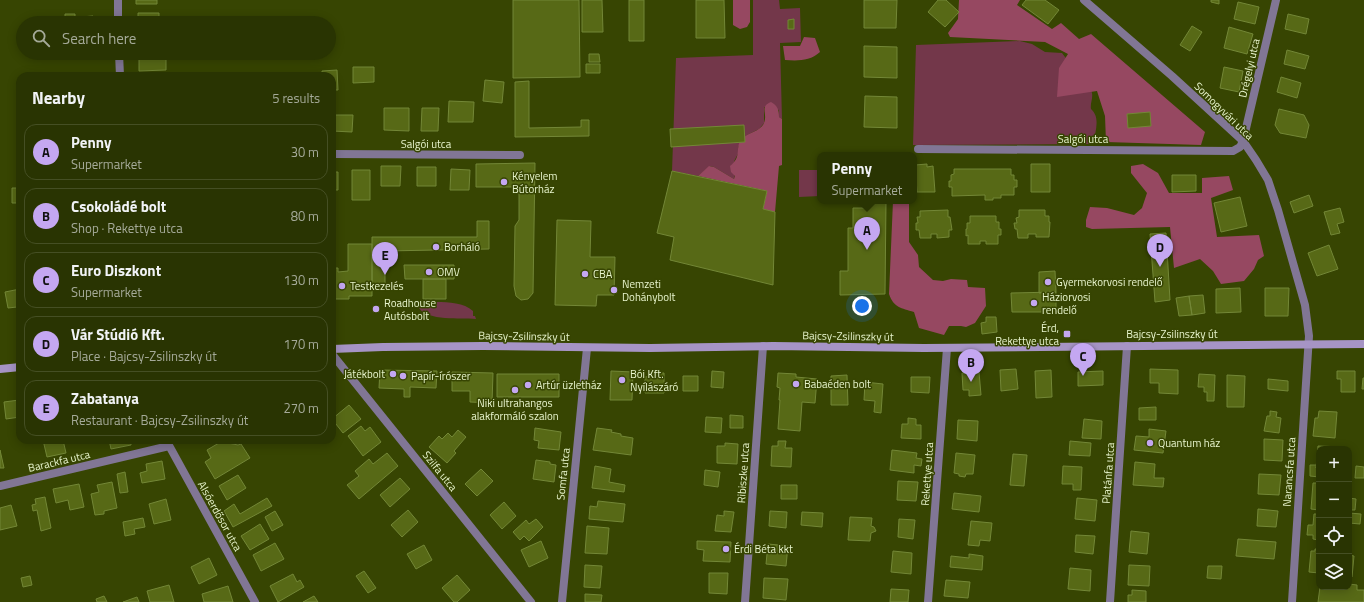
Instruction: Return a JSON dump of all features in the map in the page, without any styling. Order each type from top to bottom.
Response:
[{"type":"main road","name":"Bajcsy-Zsilinszky út","points":[[336,349],[476,346],[587,348],[764,346],[947,348],[1364,344]]},
{"type":"main road","points":[[0,369],[16,367]]},
{"type":"street","points":[[118,0],[118,16]]},
{"type":"street","name":"Somogyvári utca","points":[[1084,0],[1172,76],[1243,141],[1256,160],[1268,180],[1278,210],[1305,305],[1309,344]]},
{"type":"street","name":"Drégelyi utca","points":[[1243,141],[1276,0]]},
{"type":"street","points":[[119,60],[120,72]]},
{"type":"street","name":"Salgói utca","points":[[918,149],[1233,151],[1240,147],[1243,141]]},
{"type":"street","name":"Salgói utca","points":[[336,154],[520,155]]},
{"type":"street","name":"Narancsfa utca","points":[[1292,602],[1309,344]]},
{"type":"street","name":"Ribiszke utca","points":[[745,602],[764,346]]},
{"type":"street","name":"Platánfa utca","points":[[1110,602],[1127,346]]},
{"type":"street","name":"Somfa utca","points":[[562,602],[587,348]]},
{"type":"street","name":"Rekettye utca","points":[[928,602],[947,348]]},
{"type":"street","name":"Szilfa utca","points":[[336,359],[531,602]]},
{"type":"street","name":"Barackfa utca","points":[[0,486],[163,444]]},
{"type":"street","name":"Alsóerdősor utca","points":[[168,444],[255,602]]},
{"type":"shaded area","points":[[733,0],[750,0],[750,22],[747,27],[740,29],[733,25]]},
{"type":"shaded area","points":[[753,0],[779,0],[780,9],[800,8],[801,42],[780,43],[782,119],[779,117],[779,110],[764,107],[764,123],[759,129],[747,135],[738,147],[738,153],[734,164],[734,179],[710,166],[698,176],[672,171],[676,58],[753,55]]},
{"type":"shaded area","points":[[959,0],[1020,0],[1017,5],[1052,29],[1061,23],[1079,39],[1091,34],[1205,132],[1201,145],[1106,142],[1105,116],[1097,91],[1057,97],[1059,68],[1068,54],[1045,42],[950,37],[948,33],[958,19]]},
{"type":"shaded area","points":[[804,37],[815,38],[820,52],[804,60],[785,60],[783,46],[800,46]]},
{"type":"shaded area","points":[[1020,41],[1032,44],[1045,52],[1062,53],[1087,84],[1092,93],[1091,109],[1097,121],[1093,144],[913,145],[916,45]]},
{"type":"shaded area","points":[[771,102],[777,107],[779,117],[782,119],[782,165],[779,166],[775,212],[763,209],[767,191],[698,176],[709,166],[714,167],[734,179],[735,176],[731,172],[730,166],[736,159],[740,142],[742,139],[762,126],[765,119],[765,106]]},
{"type":"shaded area","points":[[1143,164],[1158,173],[1169,193],[1202,193],[1202,178],[1229,176],[1233,190],[1211,198],[1217,237],[1259,235],[1264,256],[1258,260],[1254,269],[1244,281],[1221,284],[1213,271],[1200,259],[1174,268],[1170,227],[1092,229],[1086,227],[1086,220],[1090,207],[1107,208],[1134,215],[1142,208],[1147,193],[1131,173],[1131,166]]},
{"type":"shaded area","points":[[799,170],[817,170],[817,196],[799,197]]},
{"type":"shaded area","points":[[893,204],[909,204],[909,242],[918,255],[919,267],[933,280],[967,280],[968,287],[985,288],[986,306],[975,323],[966,327],[949,326],[944,335],[919,328],[914,312],[898,307],[893,302],[889,294]]},
{"type":"shaded area","points":[[429,302],[463,305],[473,311],[473,316],[475,316],[476,319],[445,318],[429,315],[419,308],[429,307]]},
{"type":"building","points":[[136,0],[157,0],[157,4],[136,4]]},
{"type":"building","points":[[513,0],[579,0],[580,77],[513,78]]},
{"type":"building","points":[[582,0],[602,0],[603,32],[582,32]]},
{"type":"building","points":[[629,0],[644,0],[644,41],[629,41]]},
{"type":"building","points":[[696,0],[724,0],[725,38],[696,38]]},
{"type":"building","points":[[864,0],[897,0],[896,28],[864,28]]},
{"type":"building","points":[[938,0],[946,0],[959,12],[945,27],[928,12]]},
{"type":"building","points":[[1026,0],[1045,0],[1059,10],[1048,24],[1022,5]]},
{"type":"building","points":[[1211,0],[1219,0],[1219,4],[1211,2]]},
{"type":"building","points":[[1238,2],[1259,7],[1255,24],[1234,19]]},
{"type":"building","points":[[138,13],[159,13],[159,16],[138,16]]},
{"type":"building","points":[[65,14],[75,14],[75,16],[65,16]]},
{"type":"building","points":[[1288,14],[1309,19],[1306,34],[1285,29]]},
{"type":"building","points":[[794,19],[794,29],[788,29],[788,20]]},
{"type":"building","points":[[1192,26],[1202,32],[1190,51],[1180,45]]},
{"type":"building","points":[[1229,27],[1253,34],[1247,54],[1224,48]]},
{"type":"building","points":[[864,46],[897,47],[897,78],[864,77]]},
{"type":"building","points":[[1287,50],[1309,56],[1305,69],[1284,64]]},
{"type":"building","points":[[589,54],[599,54],[600,62],[589,62]]},
{"type":"building","points":[[139,60],[166,60],[166,70],[139,71]]},
{"type":"building","points":[[586,64],[600,64],[600,73],[586,73]]},
{"type":"building","points":[[353,67],[374,67],[374,82],[353,83]]},
{"type":"building","points":[[1224,67],[1243,71],[1239,92],[1220,88]]},
{"type":"building","points":[[337,70],[338,90],[336,90],[336,72],[322,71]]},
{"type":"building","points":[[1281,77],[1301,83],[1297,98],[1277,92]]},
{"type":"building","points":[[485,80],[504,82],[502,103],[483,101]]},
{"type":"building","points":[[529,81],[529,128],[581,127],[581,120],[589,120],[589,136],[515,137],[515,82]]},
{"type":"building","points":[[865,96],[897,97],[897,128],[864,127]]},
{"type":"building","points":[[449,101],[474,102],[473,122],[448,122]]},
{"type":"building","points":[[384,108],[409,108],[409,131],[384,130]]},
{"type":"building","points":[[422,108],[439,108],[438,131],[421,131]]},
{"type":"building","points":[[1279,109],[1304,115],[1309,125],[1306,138],[1280,133],[1275,125]]},
{"type":"building","points":[[1150,112],[1151,126],[1128,128],[1127,114]]},
{"type":"building","points":[[336,115],[353,115],[352,132],[336,131]]},
{"type":"building","points":[[744,125],[745,142],[671,147],[670,129]]},
{"type":"building","points":[[535,163],[533,293],[528,299],[521,300],[516,296],[514,286],[515,226],[519,220],[519,187],[476,187],[476,164]]},
{"type":"building","points":[[927,164],[927,167],[933,166],[935,192],[917,192],[917,165]]},
{"type":"building","points":[[1031,164],[1050,164],[1050,192],[1031,192]]},
{"type":"building","points":[[381,166],[401,166],[400,186],[381,186]]},
{"type":"building","points":[[417,167],[436,167],[436,186],[417,186]]},
{"type":"building","points":[[451,169],[470,170],[469,190],[450,190]]},
{"type":"building","points":[[954,169],[1011,169],[1011,175],[1014,175],[1014,180],[1017,180],[1017,187],[1014,187],[1014,195],[1001,195],[1001,198],[993,198],[993,200],[985,200],[985,195],[952,196],[952,187],[949,187],[949,181],[951,181],[951,175],[954,174]]},
{"type":"building","points":[[352,170],[370,170],[370,200],[352,200]]},
{"type":"building","points":[[672,171],[767,191],[763,209],[775,212],[773,285],[670,260],[674,237],[657,233]]},
{"type":"building","points":[[336,172],[338,172],[338,190],[336,190]]},
{"type":"building","points":[[1172,175],[1196,175],[1196,191],[1172,192]]},
{"type":"building","points":[[12,188],[16,188],[16,203],[12,203]]},
{"type":"building","points":[[1309,195],[1313,206],[1294,213],[1290,202]]},
{"type":"building","points":[[1240,197],[1247,226],[1221,232],[1214,203]]},
{"type":"building","points":[[870,204],[886,204],[885,294],[840,295],[840,271],[848,271],[848,228],[853,228],[853,208],[870,208]]},
{"type":"building","points":[[1340,208],[1344,222],[1337,224],[1340,233],[1331,235],[1324,212]]},
{"type":"building","points":[[948,210],[948,217],[950,217],[952,230],[949,230],[949,237],[937,238],[937,234],[931,234],[931,238],[920,238],[919,230],[916,230],[916,223],[918,223],[917,217],[920,217],[920,211]]},
{"type":"building","points":[[1019,210],[1045,210],[1045,216],[1049,216],[1050,222],[1049,237],[1036,237],[1036,234],[1028,234],[1028,238],[1018,238],[1017,229],[1015,229],[1014,223],[1017,223],[1016,218],[1019,217]]},
{"type":"building","points":[[970,216],[996,216],[996,222],[999,222],[999,229],[1001,229],[1001,235],[998,235],[998,244],[986,244],[986,241],[980,241],[980,244],[968,244],[966,229],[967,223],[970,223]]},
{"type":"building","name":"CBA","points":[[557,220],[591,221],[590,257],[615,257],[614,295],[597,295],[596,306],[555,305]]},
{"type":"building","points":[[477,221],[489,221],[489,249],[385,251],[385,285],[372,285],[372,237],[477,237]]},
{"type":"building","points":[[1166,233],[1170,300],[1155,302],[1150,234]]},
{"type":"building","points":[[348,244],[372,244],[372,296],[349,296],[349,299],[336,299],[336,268],[338,268],[338,272],[348,271]]},
{"type":"building","points":[[1329,245],[1338,269],[1317,276],[1308,253]]},
{"type":"building","name":"OMV","points":[[404,265],[454,265],[454,279],[405,279]]},
{"type":"building","name":"Gyermekorvosi rendelő","points":[[1055,271],[1056,292],[1039,293],[1039,272]]},
{"type":"building","points":[[423,279],[446,279],[446,299],[423,299]]},
{"type":"building","points":[[1240,288],[1241,312],[1216,313],[1216,289]]},
{"type":"building","points":[[1265,288],[1289,288],[1288,316],[1265,316]]},
{"type":"building","points":[[16,290],[16,307],[8,308],[5,292]]},
{"type":"building","name":"Háziorvosi rendelő","points":[[1056,292],[1056,312],[1012,312],[1011,293]]},
{"type":"building","points":[[1203,295],[1205,313],[1192,315],[1189,296]]},
{"type":"building","points":[[1189,296],[1192,315],[1179,316],[1176,298]]},
{"type":"building","points":[[986,317],[996,317],[997,332],[982,334],[981,323],[986,322]]},
{"type":"building","points":[[1016,369],[1018,389],[1001,391],[1000,370]]},
{"type":"building","points":[[1150,369],[1178,370],[1178,394],[1159,393],[1159,383],[1150,383]]},
{"type":"building","points":[[380,370],[437,371],[436,388],[410,387],[410,397],[404,397],[404,389],[379,388]]},
{"type":"building","points":[[1051,370],[1052,397],[1036,398],[1035,371]]},
{"type":"building","points":[[611,371],[633,372],[632,400],[610,400]]},
{"type":"building","points":[[712,371],[724,372],[723,388],[711,387]]},
{"type":"building","points":[[1103,371],[1103,385],[1078,386],[1078,372]]},
{"type":"building","points":[[1337,371],[1355,371],[1355,392],[1341,392],[1341,379],[1337,379]]},
{"type":"building","points":[[452,372],[493,373],[492,403],[470,402],[470,391],[452,391]]},
{"type":"building","points":[[979,372],[981,395],[969,396],[969,390],[963,390],[962,373]]},
{"type":"building","points":[[655,373],[664,373],[664,393],[645,393],[645,377],[655,376]]},
{"type":"building","points":[[778,373],[796,374],[796,377],[817,379],[815,403],[802,402],[800,431],[778,429],[780,388],[777,387]]},
{"type":"building","name":"Artúr üzletház","points":[[497,374],[559,374],[559,397],[497,397]]},
{"type":"building","points":[[1199,374],[1215,375],[1214,401],[1207,401],[1207,392],[1204,392],[1204,387],[1198,387]]},
{"type":"building","points":[[847,375],[848,405],[831,405],[831,376]]},
{"type":"building","points":[[1227,375],[1245,376],[1244,407],[1227,407]]},
{"type":"building","points":[[683,376],[698,376],[698,391],[683,391]]},
{"type":"building","points":[[911,377],[930,377],[929,393],[911,392]]},
{"type":"building","points":[[1363,378],[1364,389],[1362,389]]},
{"type":"building","points":[[1268,379],[1288,381],[1288,391],[1268,389]]},
{"type":"building","points":[[865,382],[883,384],[881,413],[874,412],[875,401],[864,400]]},
{"type":"building","points":[[16,400],[16,418],[6,419],[4,402]]},
{"type":"building","points":[[349,405],[361,419],[343,433],[336,424],[336,416]]},
{"type":"building","points":[[1156,407],[1156,420],[1139,420],[1139,408]]},
{"type":"building","points":[[1270,411],[1277,412],[1276,417],[1281,418],[1279,433],[1264,431],[1267,416],[1270,416]]},
{"type":"building","points":[[1319,411],[1337,412],[1335,438],[1313,436],[1315,418],[1318,418]]},
{"type":"building","points":[[730,415],[743,416],[743,428],[730,428]]},
{"type":"building","points":[[706,417],[722,418],[721,433],[705,432]]},
{"type":"building","points":[[908,418],[916,419],[916,425],[921,425],[921,439],[901,438],[902,424],[908,424]]},
{"type":"building","points":[[1084,419],[1102,421],[1101,439],[1082,438]]},
{"type":"building","points":[[958,420],[978,421],[977,441],[957,439]]},
{"type":"building","points":[[361,426],[365,431],[370,427],[381,442],[363,456],[348,436]]},
{"type":"building","points":[[535,428],[561,432],[559,450],[538,448],[539,441],[534,440]]},
{"type":"building","points":[[597,428],[612,430],[611,432],[621,434],[621,436],[633,438],[631,455],[593,450]]},
{"type":"building","name":"Quantum ház","points":[[1149,429],[1166,431],[1163,453],[1134,450],[1136,436],[1149,437]]},
{"type":"building","points":[[458,430],[466,437],[454,451],[456,453],[447,463],[429,447],[439,436],[442,439],[448,433],[452,437]]},
{"type":"building","points":[[1264,439],[1283,440],[1282,461],[1264,460]]},
{"type":"building","points":[[778,441],[786,441],[785,448],[792,448],[791,467],[771,466],[772,446],[778,446]]},
{"type":"building","points":[[1070,441],[1091,443],[1090,456],[1069,455]]},
{"type":"building","points":[[725,443],[738,444],[737,464],[717,463],[717,446],[725,446]]},
{"type":"building","points":[[44,444],[64,444],[66,453],[47,457]]},
{"type":"building","points":[[110,444],[131,444],[131,445],[111,449]]},
{"type":"building","points":[[217,444],[241,444],[250,458],[215,479],[205,462],[211,458],[207,450]]},
{"type":"building","points":[[0,450],[4,468],[0,468]]},
{"type":"building","points":[[892,450],[917,453],[916,458],[922,459],[921,466],[914,465],[914,473],[890,470]]},
{"type":"building","points":[[387,453],[398,466],[359,499],[347,485],[359,476],[355,471],[369,459],[373,464]]},
{"type":"building","points":[[956,453],[975,455],[973,474],[966,474],[965,477],[954,473]]},
{"type":"building","points":[[1013,454],[1027,455],[1024,486],[1010,485]]},
{"type":"building","points":[[536,460],[550,462],[550,464],[556,465],[554,482],[533,479]]},
{"type":"building","points":[[162,461],[165,479],[142,483],[140,473],[147,471],[146,464]]},
{"type":"building","points":[[1135,462],[1155,464],[1154,478],[1164,478],[1163,487],[1133,485]]},
{"type":"building","points":[[1310,465],[1316,465],[1316,477],[1310,476]]},
{"type":"building","points":[[595,466],[611,469],[609,482],[625,485],[624,492],[592,488]]},
{"type":"building","points":[[1063,466],[1082,467],[1081,490],[1073,490],[1073,484],[1062,484]]},
{"type":"building","points":[[1356,466],[1364,467],[1364,478],[1355,478]]},
{"type":"building","points":[[481,469],[493,481],[477,496],[465,484]]},
{"type":"building","points":[[705,470],[720,472],[718,487],[704,485]]},
{"type":"building","points":[[125,472],[128,492],[120,493],[117,474]]},
{"type":"building","points":[[1259,474],[1281,475],[1279,495],[1258,494]]},
{"type":"building","points":[[238,475],[246,488],[227,500],[219,486]]},
{"type":"building","points":[[400,478],[410,489],[390,507],[380,495]]},
{"type":"building","points":[[898,481],[918,482],[916,501],[897,500]]},
{"type":"building","points":[[112,482],[117,508],[104,511],[104,514],[95,515],[91,494],[99,492],[97,485]]},
{"type":"building","points":[[1313,483],[1316,483],[1316,510],[1311,509]]},
{"type":"building","points":[[79,484],[84,507],[70,510],[68,500],[56,503],[53,489]]},
{"type":"building","points":[[781,485],[797,485],[797,499],[781,499]]},
{"type":"building","points":[[954,493],[981,496],[979,512],[952,509]]},
{"type":"building","points":[[45,497],[51,528],[41,531],[37,510],[33,511],[32,505],[36,504],[35,499]]},
{"type":"building","points":[[267,498],[272,506],[233,527],[224,511],[234,504],[240,514]]},
{"type":"building","points":[[1077,498],[1097,500],[1095,521],[1075,519]]},
{"type":"building","points":[[1352,498],[1356,499],[1355,510],[1352,510]]},
{"type":"building","points":[[166,499],[171,520],[154,524],[149,504]]},
{"type":"building","points":[[598,501],[625,504],[623,522],[589,519],[590,506],[597,507]]},
{"type":"building","points":[[504,502],[516,516],[502,529],[490,515]]},
{"type":"building","points":[[11,505],[17,526],[0,530],[0,508]]},
{"type":"building","points":[[1258,509],[1278,511],[1276,527],[1257,526]]},
{"type":"building","points":[[408,510],[418,522],[402,537],[391,525]]},
{"type":"building","points":[[275,511],[283,525],[272,531],[265,517]]},
{"type":"building","points":[[724,511],[734,512],[731,532],[715,531],[717,515],[724,516]]},
{"type":"building","points":[[770,511],[787,512],[786,528],[769,526]]},
{"type":"building","points":[[802,512],[823,513],[822,527],[801,525]]},
{"type":"building","points":[[1352,513],[1361,514],[1360,524],[1352,523]]},
{"type":"building","points":[[1314,514],[1316,514],[1316,540],[1313,539],[1313,535],[1307,535],[1308,525],[1313,525]]},
{"type":"building","points":[[850,517],[872,518],[871,526],[874,527],[876,531],[871,533],[870,541],[848,540]]},
{"type":"building","points":[[143,518],[145,527],[134,529],[135,534],[125,536],[123,522]]},
{"type":"building","points":[[536,519],[543,527],[529,541],[524,536],[520,540],[513,532],[526,520],[529,524]]},
{"type":"building","points":[[899,519],[915,520],[913,539],[898,537]]},
{"type":"building","points":[[971,521],[992,523],[990,541],[980,540],[979,546],[968,545]]},
{"type":"building","points":[[260,524],[269,539],[250,550],[241,536]]},
{"type":"building","points":[[587,526],[609,528],[607,554],[585,553]]},
{"type":"building","points":[[1131,531],[1149,533],[1147,554],[1129,552]]},
{"type":"building","points":[[1076,535],[1095,536],[1093,554],[1075,552]]},
{"type":"building","points":[[1238,539],[1276,542],[1274,559],[1236,556]]},
{"type":"building","points":[[541,541],[548,558],[529,567],[521,550]]},
{"type":"building","points":[[697,541],[731,542],[730,562],[703,561],[704,550],[697,549]]},
{"type":"building","points":[[275,543],[284,559],[261,571],[253,555]]},
{"type":"building","points":[[768,544],[788,546],[786,566],[766,564]]},
{"type":"building","points":[[424,545],[432,560],[416,569],[407,554]]},
{"type":"building","points":[[1316,549],[1316,573],[1309,572],[1311,551],[1315,551]]},
{"type":"building","points":[[893,551],[912,553],[911,574],[891,572]]},
{"type":"building","points":[[969,554],[983,556],[982,570],[950,567],[951,556],[969,558]]},
{"type":"building","points":[[1352,556],[1354,556],[1352,577]]},
{"type":"building","points":[[209,558],[217,575],[199,584],[191,567]]},
{"type":"building","points":[[585,565],[602,566],[600,588],[584,587]]},
{"type":"building","points":[[1129,565],[1150,566],[1149,586],[1128,585]]},
{"type":"building","points":[[1208,566],[1222,566],[1221,579],[1207,578]]},
{"type":"building","points":[[1070,568],[1091,570],[1090,591],[1068,589]]},
{"type":"building","points":[[364,571],[376,588],[368,593],[356,576]]},
{"type":"building","points":[[709,573],[728,573],[727,594],[709,593]]},
{"type":"building","points":[[293,574],[297,582],[300,580],[304,587],[278,602],[270,586]]},
{"type":"building","points":[[457,575],[470,590],[457,602],[454,602],[442,588]]},
{"type":"building","points":[[30,576],[32,585],[23,587],[21,578]]},
{"type":"building","points":[[764,578],[788,579],[786,600],[763,598]]},
{"type":"building","points":[[946,580],[970,582],[968,598],[944,596]]},
{"type":"building","points":[[1352,584],[1357,585],[1357,590],[1364,590],[1364,602],[1318,602],[1320,590],[1352,590]]},
{"type":"building","points":[[169,585],[174,602],[150,602],[147,591]]},
{"type":"building","points":[[228,586],[233,602],[204,602],[202,594]]},
{"type":"building","points":[[891,589],[909,590],[908,602],[890,602]]},
{"type":"building","points":[[1132,590],[1146,591],[1146,602],[1128,602],[1128,595],[1132,595]]},
{"type":"building","points":[[585,594],[602,595],[601,602],[585,602]]},
{"type":"building","points":[[104,596],[107,602],[97,602],[96,599]]},
{"type":"building","points":[[314,596],[318,602],[303,602]]},
{"type":"building","points":[[137,597],[139,602],[123,602]]},
{"type":"place","name":"Kényelem Bútorház","points":[[504,182]]},
{"type":"place","name":"Borháló","points":[[436,247]]},
{"type":"place","name":"Penny","points":[[867,250]]},
{"type":"place","name":"Vár Stúdió Kft.","points":[[1160,267]]},
{"type":"place","name":"OMV","points":[[429,272]]},
{"type":"place","name":"CBA","points":[[585,274]]},
{"type":"place","name":"Zabatanya","points":[[385,275]]},
{"type":"place","name":"Gyermekorvosi rendelő","points":[[1048,282]]},
{"type":"place","name":"Testkezelés","points":[[342,286]]},
{"type":"place","name":"Nemzeti Dohánybolt","points":[[614,290]]},
{"type":"place","name":"Háziorvosi rendelő","points":[[1034,303]]},
{"type":"place","name":"Roadhouse Autósbolt","points":[[376,309]]},
{"type":"place","name":"Érd, Rekettye utca","points":[[1067,334]]},
{"type":"place","name":"Játékbolt","points":[[393,374]]},
{"type":"place","name":"Papír-írószer","points":[[403,376]]},
{"type":"place","name":"Euro Diszkont","points":[[1083,376]]},
{"type":"place","name":"Bói Kft. Nyílászáró","points":[[622,380]]},
{"type":"place","name":"Csokoládé bolt","points":[[971,382]]},
{"type":"place","name":"Babaéden bolt","points":[[796,384]]},
{"type":"place","name":"Artúr üzletház","points":[[528,385]]},
{"type":"place","name":"Niki ultrahangos alakformáló szalon","points":[[515,390]]},
{"type":"place","name":"Quantum ház","points":[[1150,443]]},
{"type":"place","name":"Érdi Béta kkt","points":[[726,549]]}]
